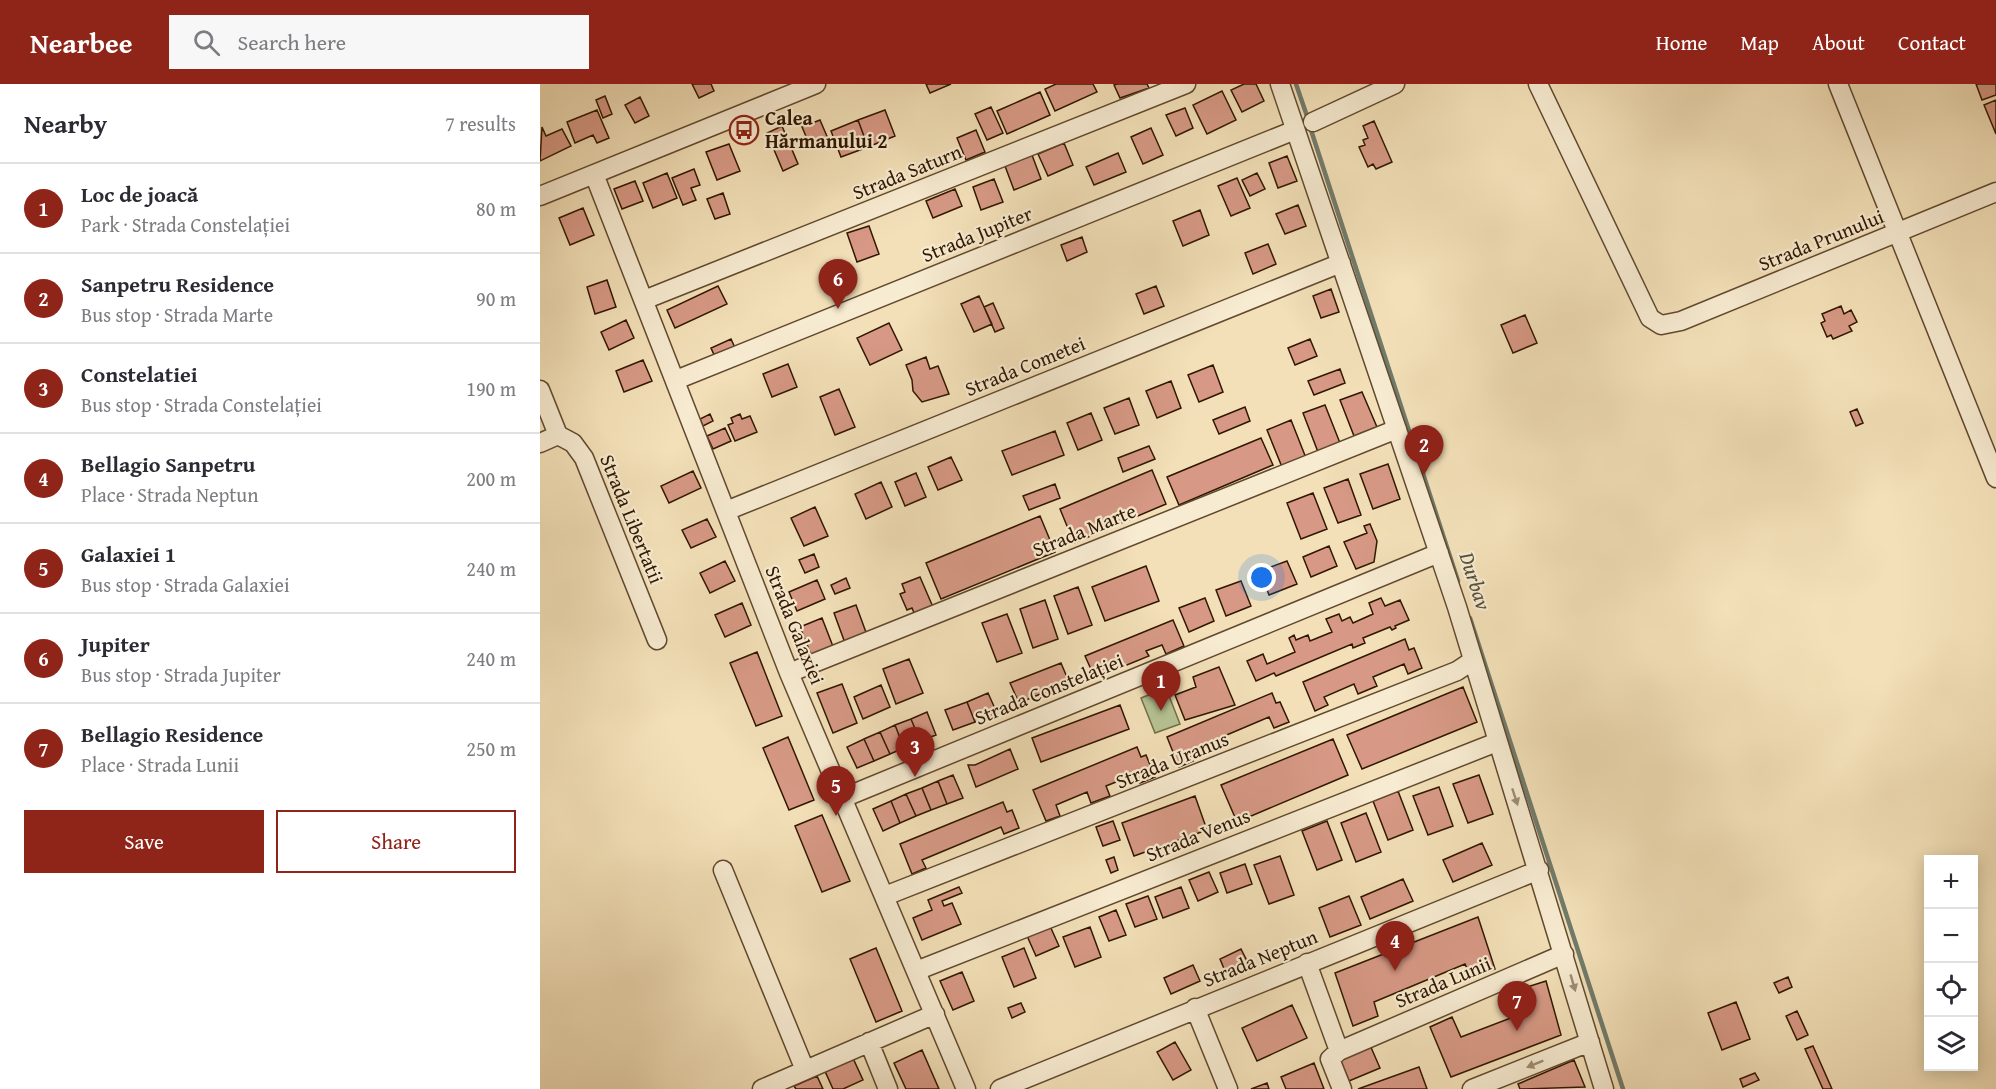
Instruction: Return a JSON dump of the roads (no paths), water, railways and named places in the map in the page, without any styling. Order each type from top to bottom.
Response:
[{"type":"street","points":[[540,196],[816,84]]},
{"type":"street","name":"Strada Saturn","points":[[644,300],[1186,84]]},
{"type":"street","points":[[1280,84],[1439,553],[1539,870],[1604,1089]]},
{"type":"street","points":[[1313,122],[1395,84]]},
{"type":"street","name":"Strada Prunului","points":[[1538,84],[1650,318],[1661,325],[1681,321],[1996,192]]},
{"type":"street","points":[[1838,84],[1996,478]]},
{"type":"street","name":"Strada Jupiter","points":[[676,380],[1295,130]]},
{"type":"street","name":"Strada Galaxiei","points":[[594,174],[789,673],[966,1089]]},
{"type":"street","name":"Strada Cometei","points":[[726,511],[1341,263]]},
{"type":"street","name":"Strada Libertatii","points":[[540,390],[558,435],[573,443],[584,458],[657,640]]},
{"type":"street","name":"Strada Marte","points":[[789,673],[1396,429]]},
{"type":"street","points":[[540,443],[558,435]]},
{"type":"street","name":"Strada Constelației","points":[[843,798],[1439,553]]},
{"type":"street","name":"Strada Uranus","points":[[885,896],[1457,671],[1472,661]]},
{"type":"street","name":"Strada Venus","points":[[916,971],[1497,742]]},
{"type":"street","points":[[723,870],[805,1070]]},
{"type":"street","name":"Strada Neptun","points":[[1000,1089],[1539,870]]},
{"type":"street","name":"Strada Lunii","points":[[1339,1051],[1564,954]]},
{"type":"street","points":[[1307,963],[1339,1051],[1330,1059],[1342,1089]]},
{"type":"street","points":[[1195,1008],[1228,1089]]},
{"type":"street","points":[[762,1089],[935,1014]]},
{"type":"street","points":[[869,1042],[888,1089]]},
{"type":"street","points":[[1472,1089],[1590,1042]]},
{"type":"waterway","name":"Durbav","points":[[1296,84],[1308,119]]},
{"type":"waterway","name":"Durbav","points":[[1310,127],[1458,581]]},
{"type":"waterway","name":"Durbav","points":[[1470,618],[1623,1089]]},
{"type":"place","name":"Calea Hărmanului 2","points":[[744,130]]},
{"type":"place","name":"Jupiter","points":[[838,309]]},
{"type":"place","name":"Sanpetru Residence","points":[[1424,475]]},
{"type":"place","name":"Loc de joacă","points":[[1161,711]]},
{"type":"place","name":"Constelatiei","points":[[915,777]]},
{"type":"place","name":"Galaxiei 1","points":[[836,816]]},
{"type":"place","name":"Bellagio Sanpetru","points":[[1395,971]]},
{"type":"place","name":"Bellagio Residence","points":[[1517,1031]]}]
